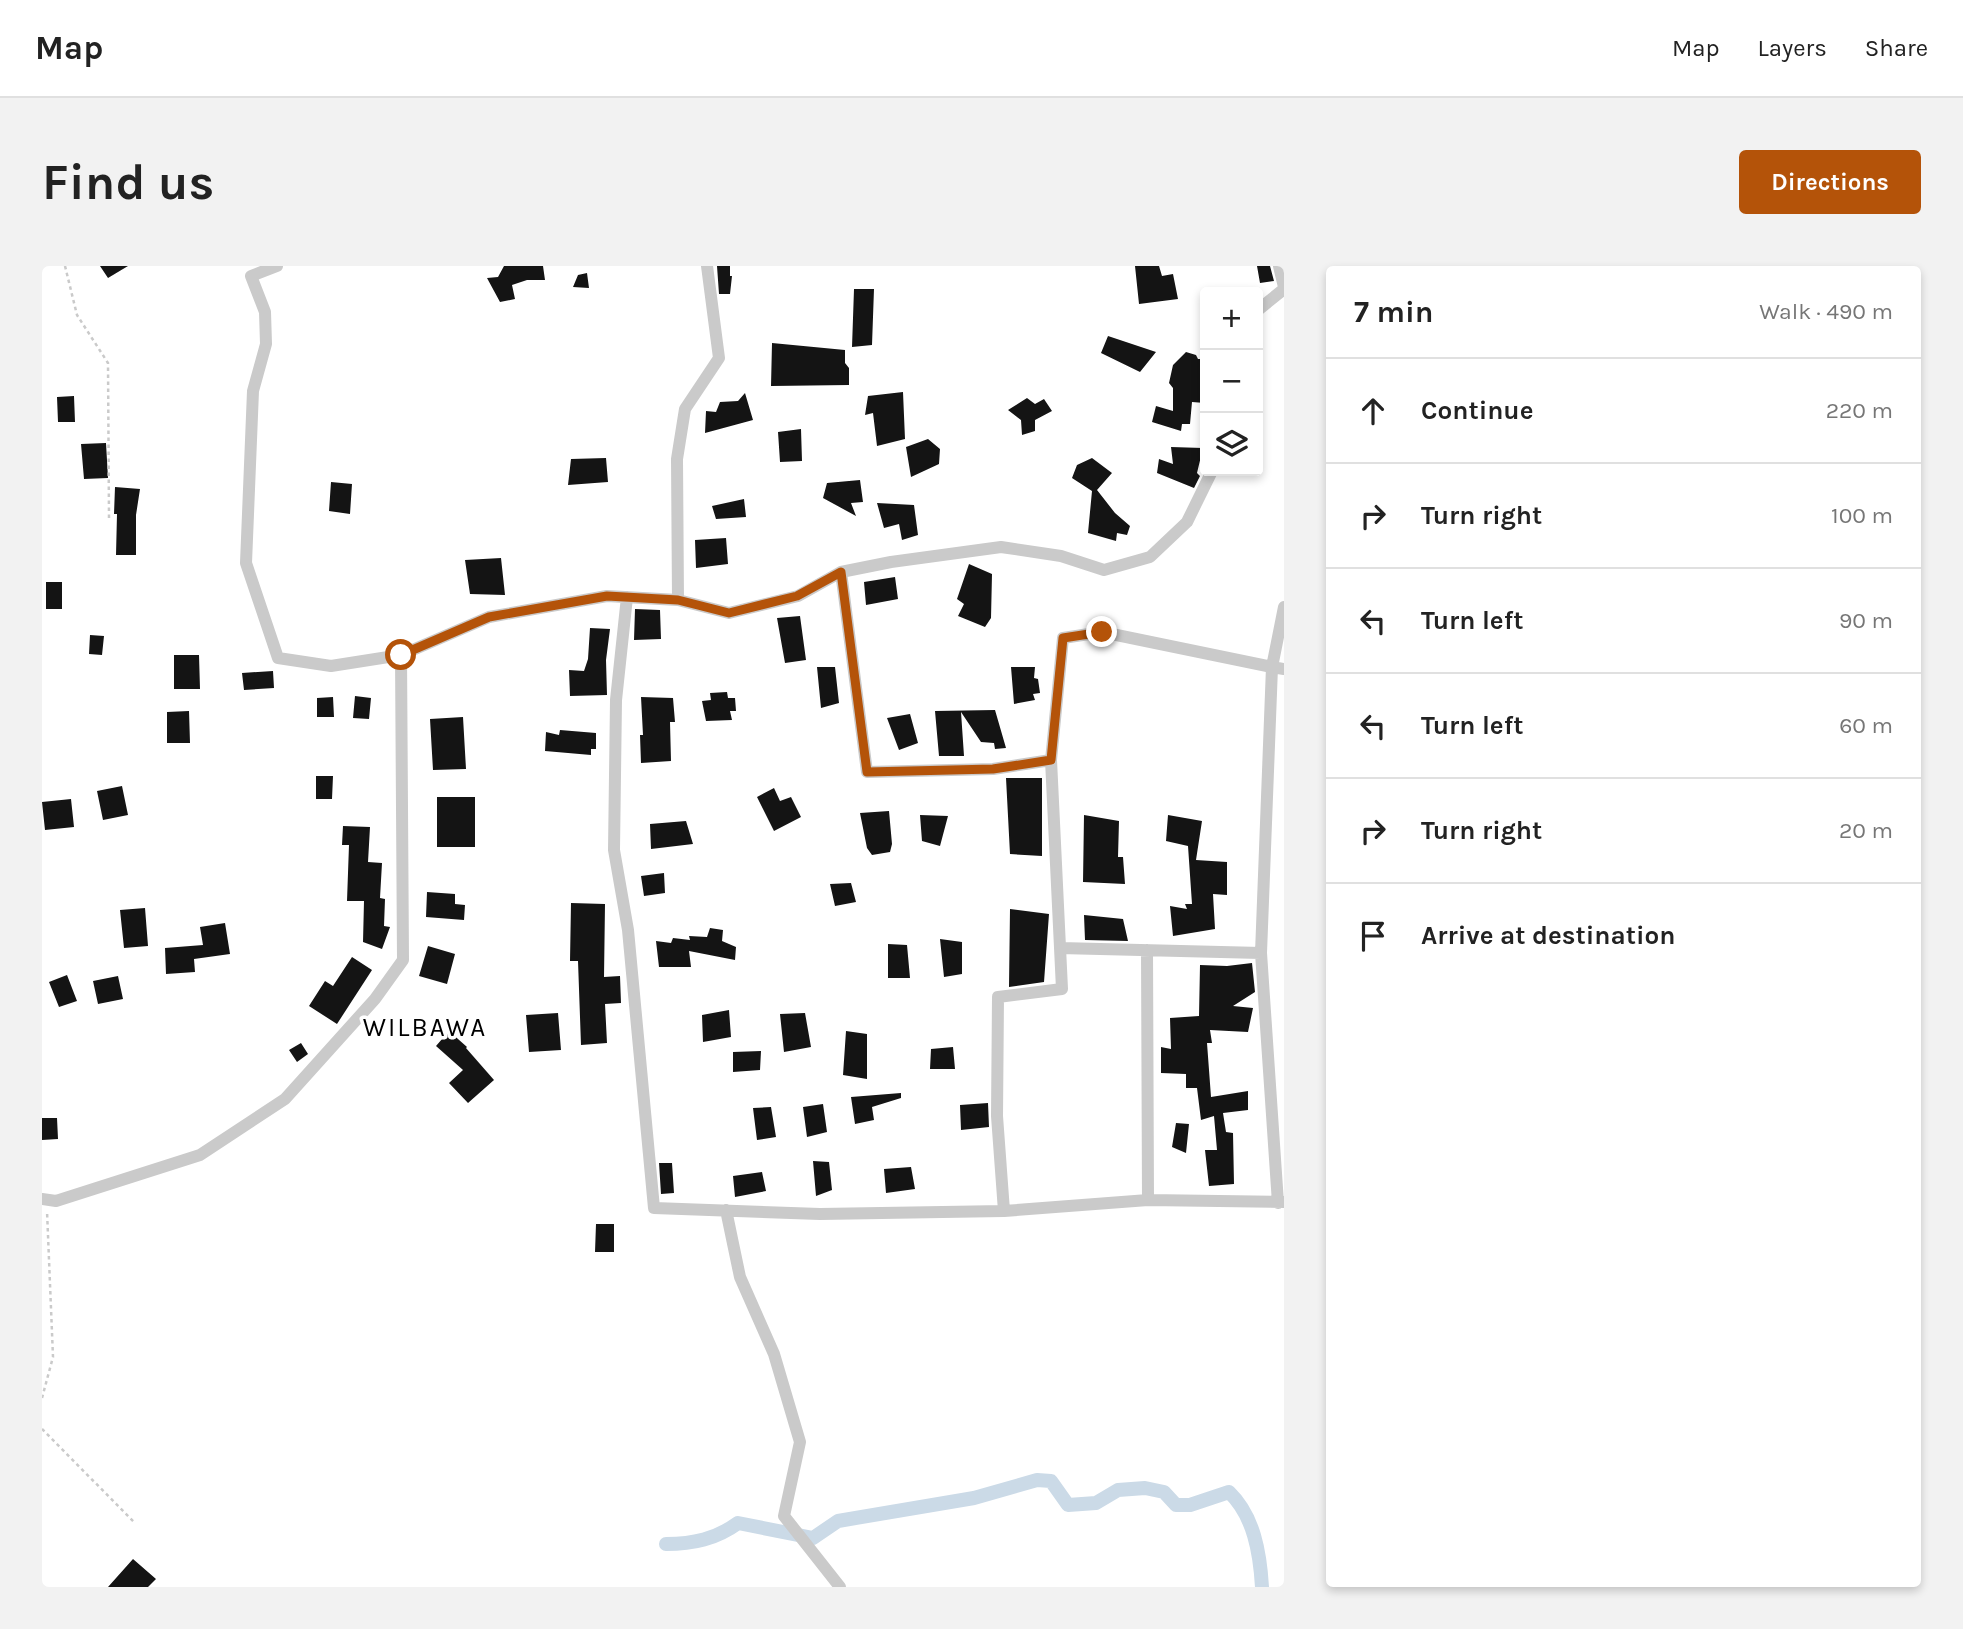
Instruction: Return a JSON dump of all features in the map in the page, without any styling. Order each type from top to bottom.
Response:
[{"type":"street","points":[[277,266],[251,276],[265,312],[266,344],[253,391],[246,563],[278,658],[331,666],[401,655],[489,617],[607,596],[678,600],[729,613],[797,596],[841,572],[891,562],[1001,547],[1061,556],[1104,570],[1150,557],[1187,522],[1210,476]]},
{"type":"street","points":[[678,600],[677,459],[685,409],[719,358],[707,266]]},
{"type":"street","points":[[1263,306],[1284,288],[1279,266]]},
{"type":"street","points":[[841,572],[867,772],[993,769],[1051,760]]},
{"type":"street","points":[[627,597],[616,700],[614,850],[628,930],[654,1208],[820,1214],[1004,1211],[1148,1200],[1281,1203],[1261,953],[1284,607]]},
{"type":"street","points":[[1004,1211],[997,1116],[998,997],[1062,989],[1051,760],[1063,638],[1102,632],[1278,668]]},
{"type":"street","points":[[44,1200],[56,1201],[200,1155],[285,1099],[375,999],[403,960],[401,655]]},
{"type":"street","points":[[1060,948],[1261,953]]},
{"type":"street","points":[[1147,950],[1148,1200]]},
{"type":"street","points":[[726,1210],[740,1277],[774,1354],[800,1442],[784,1516],[840,1587]]},
{"type":"path","points":[[65,266],[77,315],[108,363],[109,518]]},
{"type":"path","points":[[42,1398],[53,1357],[44,1200]]},
{"type":"path","points":[[42,1429],[135,1523]]},
{"type":"building","points":[[100,266],[128,266],[108,278]]},
{"type":"building","points":[[504,266],[543,266],[545,280],[527,280],[512,285],[515,299],[500,302],[487,278],[498,277]]},
{"type":"building","points":[[717,266],[730,266],[730,294],[719,294]]},
{"type":"building","points":[[1135,266],[1159,266],[1162,276],[1173,274],[1178,299],[1139,304]]},
{"type":"building","points":[[1257,266],[1270,266],[1274,281],[1260,283]]},
{"type":"building","points":[[587,273],[589,288],[573,287],[578,275]]},
{"type":"building","points":[[854,289],[874,289],[872,345],[852,347]]},
{"type":"building","points":[[1108,336],[1156,352],[1140,372],[1101,353]]},
{"type":"building","points":[[772,343],[845,350],[849,385],[771,386]]},
{"type":"building","points":[[1186,352],[1200,359],[1200,403],[1192,402],[1190,424],[1182,424],[1181,431],[1152,422],[1156,406],[1173,411],[1173,388],[1169,383],[1173,365]]},
{"type":"building","points":[[903,392],[905,439],[877,446],[873,413],[865,415],[868,396]]},
{"type":"building","points":[[745,393],[753,420],[705,433],[706,411],[716,412],[720,402],[738,401]]},
{"type":"building","points":[[74,396],[75,422],[58,422],[57,397]]},
{"type":"building","points":[[1027,398],[1035,404],[1044,399],[1052,411],[1035,420],[1035,431],[1022,435],[1021,420],[1008,410]]},
{"type":"building","points":[[801,429],[802,461],[780,462],[778,432]]},
{"type":"building","points":[[928,439],[940,449],[939,464],[911,477],[906,447]]},
{"type":"building","points":[[106,443],[108,478],[84,479],[81,444]]},
{"type":"building","points":[[1171,447],[1200,448],[1197,473],[1200,476],[1194,488],[1157,473],[1159,459],[1173,464]]},
{"type":"building","points":[[606,458],[608,482],[568,485],[571,459]]},
{"type":"building","points":[[1092,458],[1112,473],[1097,490],[1115,513],[1130,526],[1127,535],[1117,533],[1116,541],[1088,533],[1092,491],[1072,478],[1077,465]]},
{"type":"building","points":[[860,480],[863,502],[851,503],[856,516],[823,498],[827,483]]},
{"type":"building","points":[[331,482],[352,484],[350,514],[329,511]]},
{"type":"building","points":[[115,487],[140,489],[136,515],[136,555],[116,555]]},
{"type":"building","points":[[744,499],[746,517],[716,519],[712,506]]},
{"type":"building","points":[[877,503],[914,505],[918,535],[902,540],[899,524],[884,528]]},
{"type":"building","points":[[726,538],[728,564],[696,568],[695,540]]},
{"type":"building","points":[[501,558],[505,595],[470,594],[465,560]]},
{"type":"building","points":[[969,564],[992,574],[991,618],[985,627],[958,616],[964,604],[957,599]]},
{"type":"building","points":[[895,577],[898,599],[866,605],[864,582]]},
{"type":"building","points":[[46,582],[62,582],[62,609],[46,609]]},
{"type":"building","points":[[635,609],[660,610],[661,639],[634,640]]},
{"type":"building","points":[[800,616],[806,660],[785,663],[777,618]]},
{"type":"building","points":[[590,628],[610,629],[606,660],[607,695],[570,696],[569,670],[584,671],[588,659]]},
{"type":"building","points":[[90,635],[104,636],[102,655],[89,654]]},
{"type":"building","points":[[174,655],[199,655],[200,689],[174,689]]},
{"type":"building","points":[[817,667],[835,667],[839,703],[821,708]]},
{"type":"building","points":[[1011,667],[1035,667],[1034,678],[1038,679],[1040,693],[1033,694],[1035,700],[1014,704]]},
{"type":"building","points":[[273,671],[274,688],[244,690],[242,673]]},
{"type":"building","points":[[727,692],[728,698],[735,698],[736,711],[730,711],[732,720],[706,721],[702,701],[711,700],[710,693]]},
{"type":"building","points":[[355,696],[371,698],[369,719],[353,718]]},
{"type":"building","points":[[333,697],[334,717],[317,717],[317,698]]},
{"type":"building","points":[[641,697],[673,698],[675,722],[670,722],[671,761],[641,763]]},
{"type":"building","points":[[995,710],[1006,748],[995,749],[994,743],[981,742],[961,712],[964,756],[939,756],[935,711]]},
{"type":"building","points":[[189,711],[190,743],[167,743],[167,712]]},
{"type":"building","points":[[910,714],[918,743],[899,750],[887,718]]},
{"type":"building","points":[[463,717],[466,769],[433,770],[430,719]]},
{"type":"building","points":[[560,730],[596,733],[596,749],[591,749],[591,755],[545,751],[546,732],[559,735]]},
{"type":"building","points":[[316,776],[333,776],[332,799],[316,799]]},
{"type":"building","points":[[1006,778],[1042,778],[1042,856],[1010,854]]},
{"type":"building","points":[[122,786],[128,815],[103,820],[97,791]]},
{"type":"building","points":[[774,788],[780,801],[791,797],[801,817],[774,831],[757,797]]},
{"type":"building","points":[[437,797],[475,797],[475,847],[437,847]]},
{"type":"building","points":[[71,799],[74,827],[45,830],[42,802]]},
{"type":"building","points":[[889,811],[892,844],[890,852],[872,855],[867,848],[860,813]]},
{"type":"building","points":[[920,815],[948,816],[940,846],[922,841]]},
{"type":"building","points":[[1084,815],[1119,821],[1118,857],[1123,857],[1125,884],[1083,882]]},
{"type":"building","points":[[1168,815],[1202,821],[1196,860],[1227,862],[1227,895],[1213,894],[1215,929],[1173,936],[1170,906],[1187,909],[1185,904],[1192,904],[1188,846],[1166,841]]},
{"type":"building","points":[[686,821],[693,844],[651,849],[650,824]]},
{"type":"building","points":[[343,826],[370,827],[368,862],[382,863],[380,898],[385,899],[384,926],[390,927],[382,949],[363,942],[364,901],[347,901],[349,845],[342,845]]},
{"type":"building","points":[[664,873],[665,893],[644,896],[641,876]]},
{"type":"building","points":[[851,883],[856,902],[835,906],[830,884]]},
{"type":"building","points":[[427,892],[455,894],[455,904],[465,905],[464,920],[426,917]]},
{"type":"building","points":[[571,903],[605,904],[604,977],[620,976],[621,1003],[605,1004],[607,1043],[581,1045],[578,961],[570,961]]},
{"type":"building","points":[[145,908],[148,946],[124,948],[120,910]]},
{"type":"building","points":[[1010,909],[1049,914],[1044,982],[1009,987]]},
{"type":"building","points":[[1084,915],[1123,919],[1128,941],[1085,940]]},
{"type":"building","points":[[225,923],[230,954],[194,959],[195,972],[166,974],[165,948],[203,945],[200,927]]},
{"type":"building","points":[[710,928],[723,930],[722,941],[736,947],[735,960],[689,951],[691,967],[659,967],[656,941],[671,943],[673,938],[690,940],[689,936],[707,937]]},
{"type":"building","points":[[940,939],[962,942],[962,974],[944,977]]},
{"type":"building","points":[[888,944],[907,945],[910,978],[888,978]]},
{"type":"building","points":[[428,946],[455,954],[447,984],[419,976]]},
{"type":"building","points":[[352,957],[372,970],[337,1024],[309,1006],[325,981],[333,986]]},
{"type":"building","points":[[1252,963],[1255,992],[1233,1006],[1253,1008],[1248,1032],[1210,1030],[1212,1043],[1207,1043],[1211,1097],[1248,1091],[1248,1110],[1223,1113],[1226,1132],[1233,1133],[1234,1184],[1209,1186],[1205,1150],[1217,1150],[1214,1116],[1201,1120],[1197,1088],[1186,1088],[1186,1074],[1161,1073],[1161,1047],[1171,1049],[1170,1018],[1199,1016],[1200,965]]},
{"type":"building","points":[[67,975],[77,1001],[59,1007],[49,982]]},
{"type":"building","points":[[118,976],[123,999],[98,1004],[93,981]]},
{"type":"building","points":[[729,1010],[731,1037],[703,1042],[702,1015]]},
{"type":"building","points":[[558,1013],[561,1050],[529,1052],[526,1015]]},
{"type":"building","points":[[805,1013],[811,1047],[784,1052],[780,1014]]},
{"type":"building","points":[[449,1031],[467,1047],[494,1080],[468,1103],[449,1083],[463,1070],[436,1046]]},
{"type":"building","points":[[846,1031],[867,1034],[867,1079],[843,1075]]},
{"type":"building","points":[[301,1043],[308,1054],[297,1062],[289,1050]]},
{"type":"building","points":[[953,1047],[955,1069],[930,1069],[931,1049]]},
{"type":"building","points":[[761,1051],[760,1070],[733,1072],[733,1052]]},
{"type":"building","points":[[901,1093],[901,1098],[872,1107],[874,1120],[855,1124],[851,1097]]},
{"type":"building","points":[[988,1103],[989,1127],[961,1130],[960,1105]]},
{"type":"building","points":[[823,1104],[827,1132],[807,1137],[803,1107]]},
{"type":"building","points":[[771,1107],[776,1137],[757,1140],[753,1108]]},
{"type":"building","points":[[42,1118],[57,1118],[58,1139],[42,1140]]},
{"type":"building","points":[[1176,1123],[1189,1124],[1186,1153],[1172,1147]]},
{"type":"building","points":[[813,1161],[829,1162],[832,1190],[816,1196]]},
{"type":"building","points":[[659,1163],[672,1163],[674,1193],[661,1194]]},
{"type":"building","points":[[911,1167],[915,1189],[886,1193],[884,1169]]},
{"type":"building","points":[[762,1172],[766,1191],[735,1197],[733,1176]]},
{"type":"building","points":[[596,1224],[614,1224],[614,1252],[595,1252]]},
{"type":"building","points":[[133,1559],[156,1579],[148,1587],[108,1587]]},
{"type":"waterway","points":[[666,1544],[704,1540],[738,1523],[813,1538],[838,1521],[974,1498],[1037,1480],[1051,1481],[1068,1505],[1096,1503],[1118,1490],[1145,1488],[1164,1492],[1176,1505],[1190,1505],[1229,1492],[1250,1524],[1260,1561],[1262,1587]]},
{"type":"district","name":"WILBAWA","points":[[425,1027]]},
{"type":"route","points":[[401,655],[489,617],[607,596],[678,600],[729,613],[797,596],[841,572],[867,772],[993,769],[1051,760],[1063,638],[1102,632]]}]
